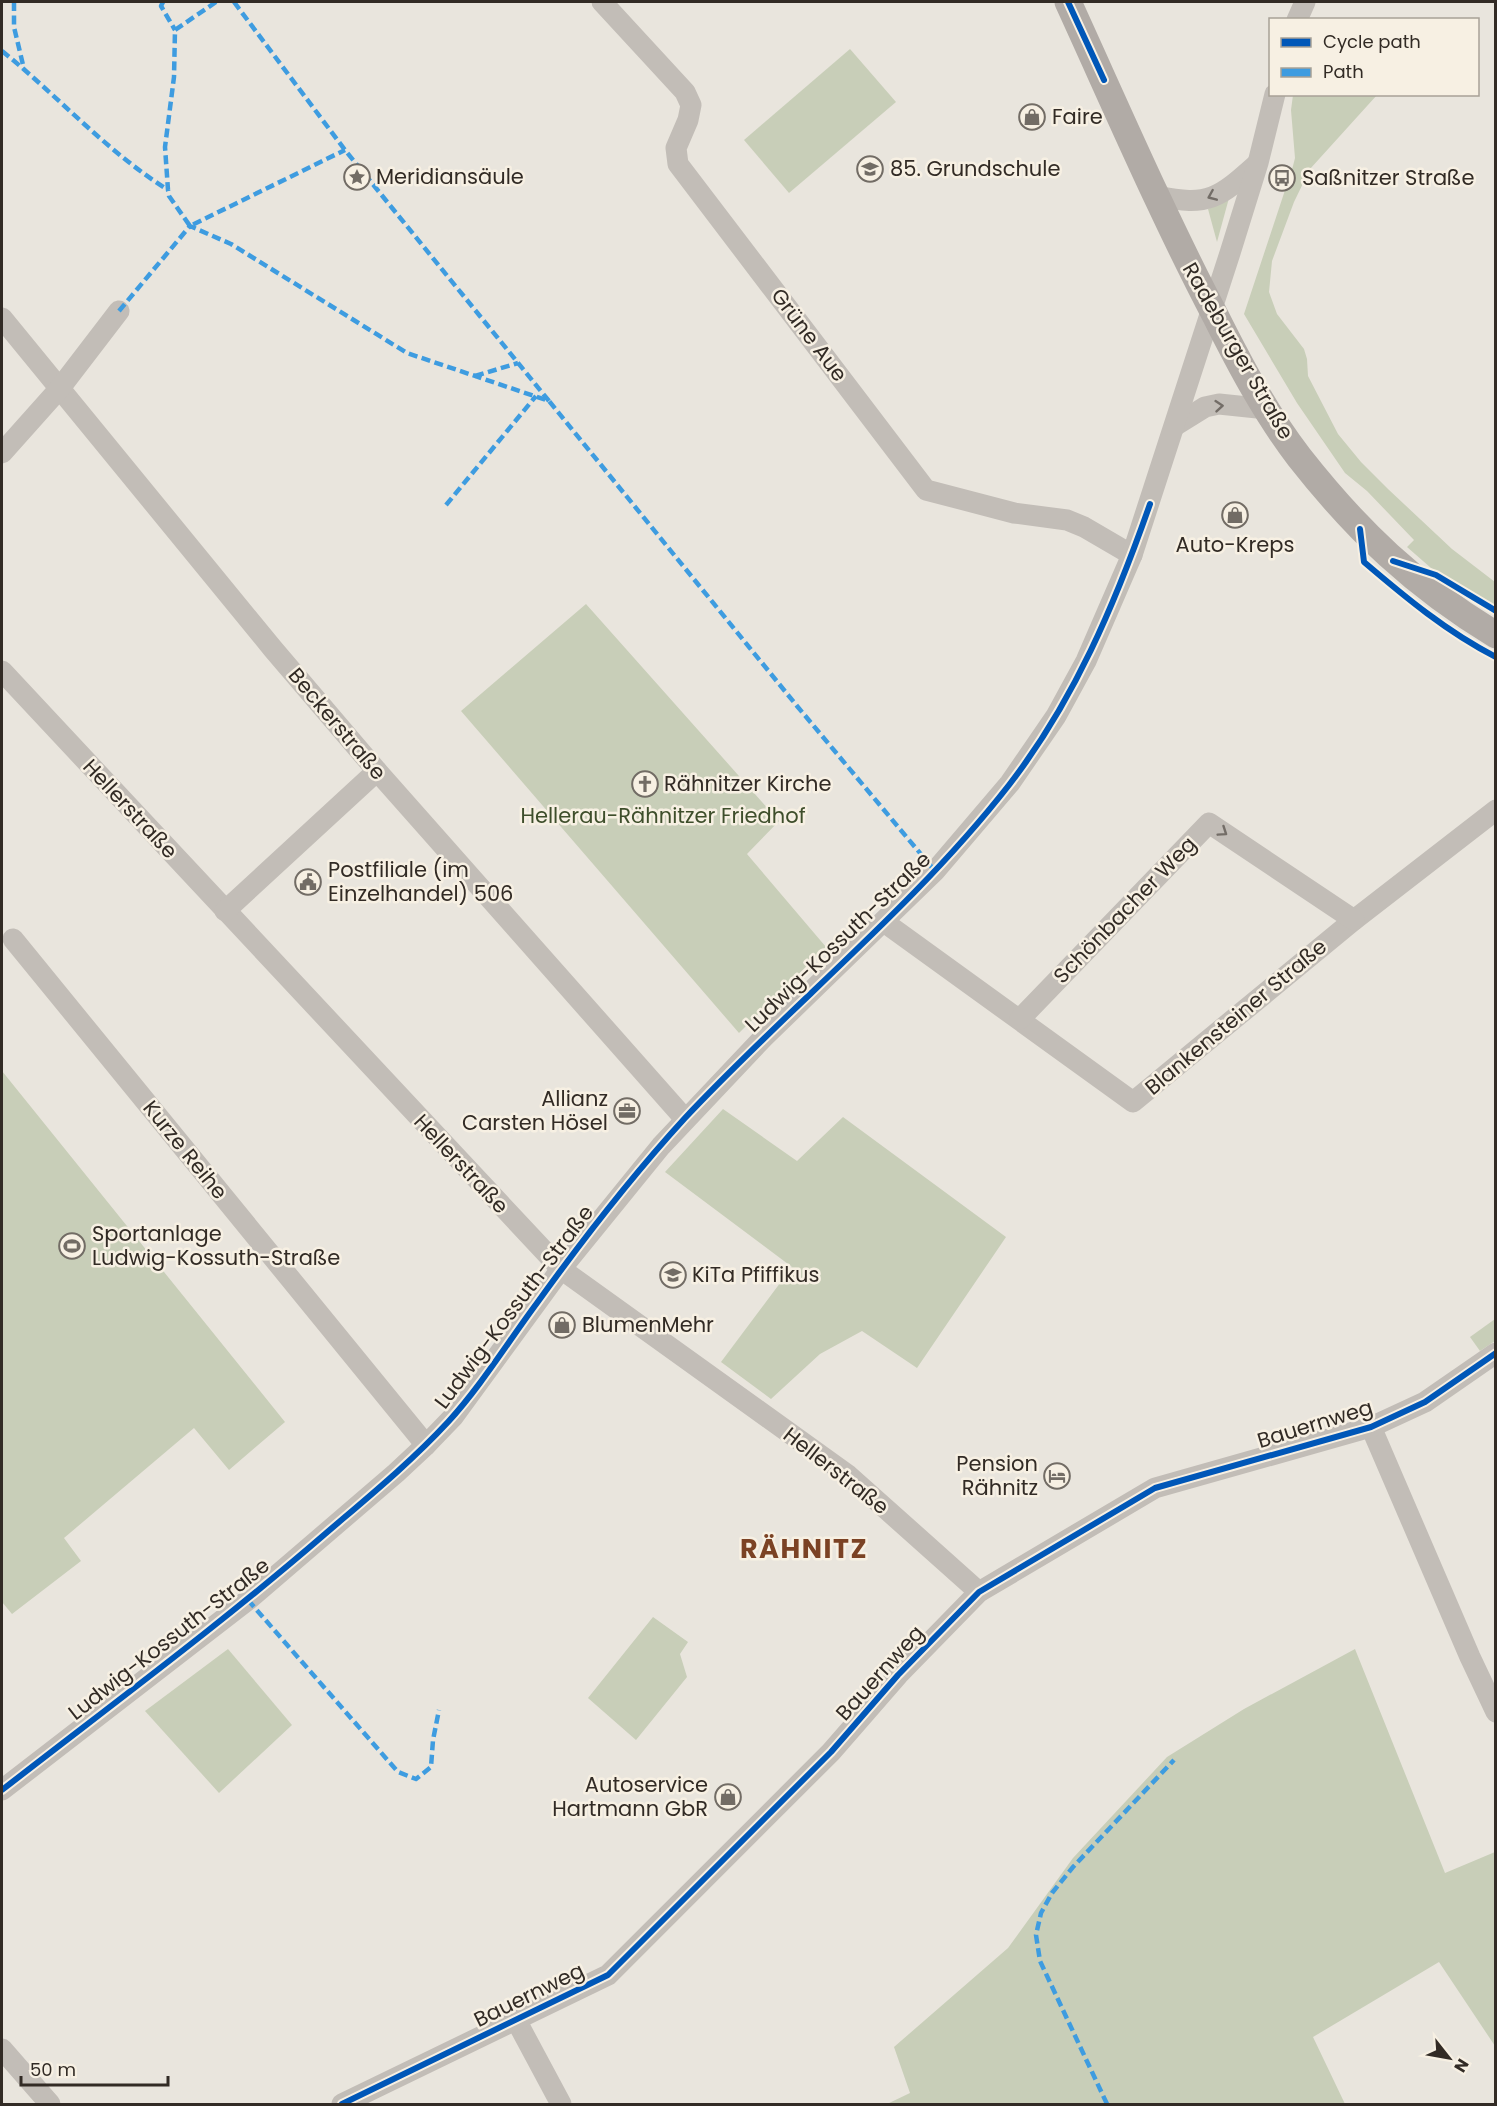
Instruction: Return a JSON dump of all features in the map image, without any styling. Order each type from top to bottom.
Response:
[{"type":"main road","name":"Radeburger Straße","points":[[1068,2],[1184,256],[1267,409],[1298,456],[1360,529],[1385,553],[1438,598],[1496,635]]},
{"type":"street","name":"Grüne Aue","points":[[602,2],[686,92],[691,105],[688,120],[676,148],[678,164],[926,490],[1014,513],[1067,520],[1084,527],[1132,555]]},
{"type":"street","points":[[1298,18],[1305,2]]},
{"type":"street","points":[[1212,310],[1258,163],[1275,96]]},
{"type":"street","points":[[1157,196],[1185,202],[1198,202],[1216,196],[1236,183],[1258,163]]},
{"type":"street","name":"Ludwig-Kossuth-Straße","points":[[2,1790],[248,1600],[426,1445],[453,1417],[561,1269],[645,1163],[763,1038],[884,922],[966,836],[1009,786],[1056,716],[1086,662],[1132,555],[1212,310]]},
{"type":"street","points":[[2,453],[60,388],[119,311]]},
{"type":"street","name":"Beckerstraße","points":[[2,318],[273,649],[377,771],[685,1119]]},
{"type":"street","points":[[1176,424],[1205,407],[1219,405],[1267,409]]},
{"type":"street","name":"Hellerstraße","points":[[2,671],[561,1269],[848,1475],[979,1592]]},
{"type":"street","points":[[225,911],[377,771]]},
{"type":"street","name":"Blankensteiner Straße","points":[[884,922],[1133,1102],[1354,920],[1496,810]]},
{"type":"street","name":"Schönbacher Weg","points":[[1020,1019],[1209,823],[1354,920]]},
{"type":"street","name":"Kurze Reihe","points":[[13,939],[426,1445]]},
{"type":"street","name":"Bauernweg","points":[[342,2104],[608,1975],[831,1752],[898,1675],[979,1592],[1155,1488],[1371,1427],[1425,1402],[1496,1353]]},
{"type":"street","name":"Bauernweg","points":[[1371,1427],[1465,1646],[1496,1712]]},
{"type":"street","points":[[516,2020],[561,2104]]},
{"type":"street","points":[[2,2049],[50,2104]]},
{"type":"green space","points":[[850,49],[896,102],[789,193],[744,140]]},
{"type":"green space","points":[[1293,96],[1376,96],[1310,169],[1294,202],[1272,261],[1269,292],[1277,314],[1304,349],[1308,376],[1338,434],[1361,462],[1388,489],[1452,549],[1495,582],[1495,608],[1431,568],[1407,547],[1414,540],[1367,491],[1345,473],[1297,403],[1244,314],[1295,158],[1291,110]]},
{"type":"green space","points":[[1229,198],[1217,242],[1208,209]]},
{"type":"green space","name":"Hellerau-Rähnitzer Friedhof","points":[[586,604],[779,821],[747,854],[826,947],[739,1033],[461,711]]},
{"type":"green space","name":"Sportanlage Ludwig-Kossuth-Straße","points":[[2,1071],[285,1422],[229,1470],[194,1428],[64,1538],[81,1561],[12,1614],[2,1602]]},
{"type":"green space","points":[[723,1109],[797,1161],[843,1117],[1006,1237],[917,1368],[862,1331],[820,1354],[771,1399],[721,1362],[792,1267],[665,1172]]},
{"type":"green space","points":[[1495,1319],[1495,1341],[1480,1351],[1470,1337]]},
{"type":"green space","points":[[653,1617],[688,1642],[680,1654],[687,1677],[636,1740],[588,1698]]},
{"type":"green space","points":[[228,1649],[292,1725],[219,1793],[145,1711]]},
{"type":"green space","points":[[1355,1649],[1445,1873],[1495,1852],[1495,2046],[1439,1962],[1313,2037],[1345,2104],[887,2104],[910,2093],[894,2047],[1008,1948],[1073,1858],[1167,1757],[1244,1709]]},
{"type":"marked path","points":[[14,2],[14,27],[24,69]]},
{"type":"marked path","points":[[163,2],[161,6],[175,30]]},
{"type":"marked path","points":[[216,2],[175,30],[174,77],[165,147],[168,190],[169,196],[190,226],[345,150]]},
{"type":"marked path","points":[[234,2],[345,150],[549,401]]},
{"type":"marked path","points":[[2,51],[103,141],[145,175],[168,190]]},
{"type":"marked path","points":[[119,311],[190,226],[231,244],[407,353],[549,401],[797,706],[935,871]]},
{"type":"marked path","points":[[475,376],[518,363]]},
{"type":"marked path","points":[[446,505],[536,396]]},
{"type":"marked path","points":[[248,1600],[398,1772],[416,1779],[431,1767],[439,1710]]},
{"type":"marked path","points":[[1107,2104],[1040,1961],[1036,1935],[1041,1913],[1052,1893],[1073,1867],[1174,1760]]},
{"type":"cycle path","points":[[1068,2],[1104,80]]},
{"type":"cycle path","points":[[2,1790],[286,1567],[388,1480],[448,1422],[483,1379],[590,1232],[665,1140],[725,1076],[933,873],[1009,785],[1054,720],[1073,686],[1107,615],[1150,504]]},
{"type":"cycle path","points":[[1360,529],[1364,562],[1444,625],[1496,657]]},
{"type":"cycle path","points":[[1393,561],[1436,575],[1496,611]]},
{"type":"cycle path","points":[[342,2104],[608,1975],[831,1752],[898,1675],[979,1592],[1155,1488],[1371,1427],[1425,1402],[1496,1353]]},
{"type":"place","name":"Faire","points":[[1032,117]]},
{"type":"place","name":"85. Grundschule","points":[[870,169]]},
{"type":"place","name":"Meridiansäule","points":[[357,177]]},
{"type":"place","name":"Saßnitzer Straße","points":[[1282,178]]},
{"type":"place","name":"Auto-Kreps","points":[[1235,515]]},
{"type":"place","name":"Rähnitzer Kirche","points":[[645,784]]},
{"type":"place","name":"Postfiliale (im Einzelhandel) 506","points":[[308,882]]},
{"type":"place","name":"Allianz Carsten Hösel","points":[[627,1111]]},
{"type":"place","name":"Sportanlage Ludwig-Kossuth-Straße","points":[[72,1246]]},
{"type":"place","name":"KiTa Pfiffikus","points":[[673,1275]]},
{"type":"place","name":"BlumenMehr","points":[[562,1325]]},
{"type":"place","name":"Pension Rähnitz","points":[[1057,1476]]},
{"type":"place","name":"Autoservice Hartmann GbR","points":[[728,1797]]},
{"type":"district","name":"RÄHNITZ","points":[[804,1549]]}]
